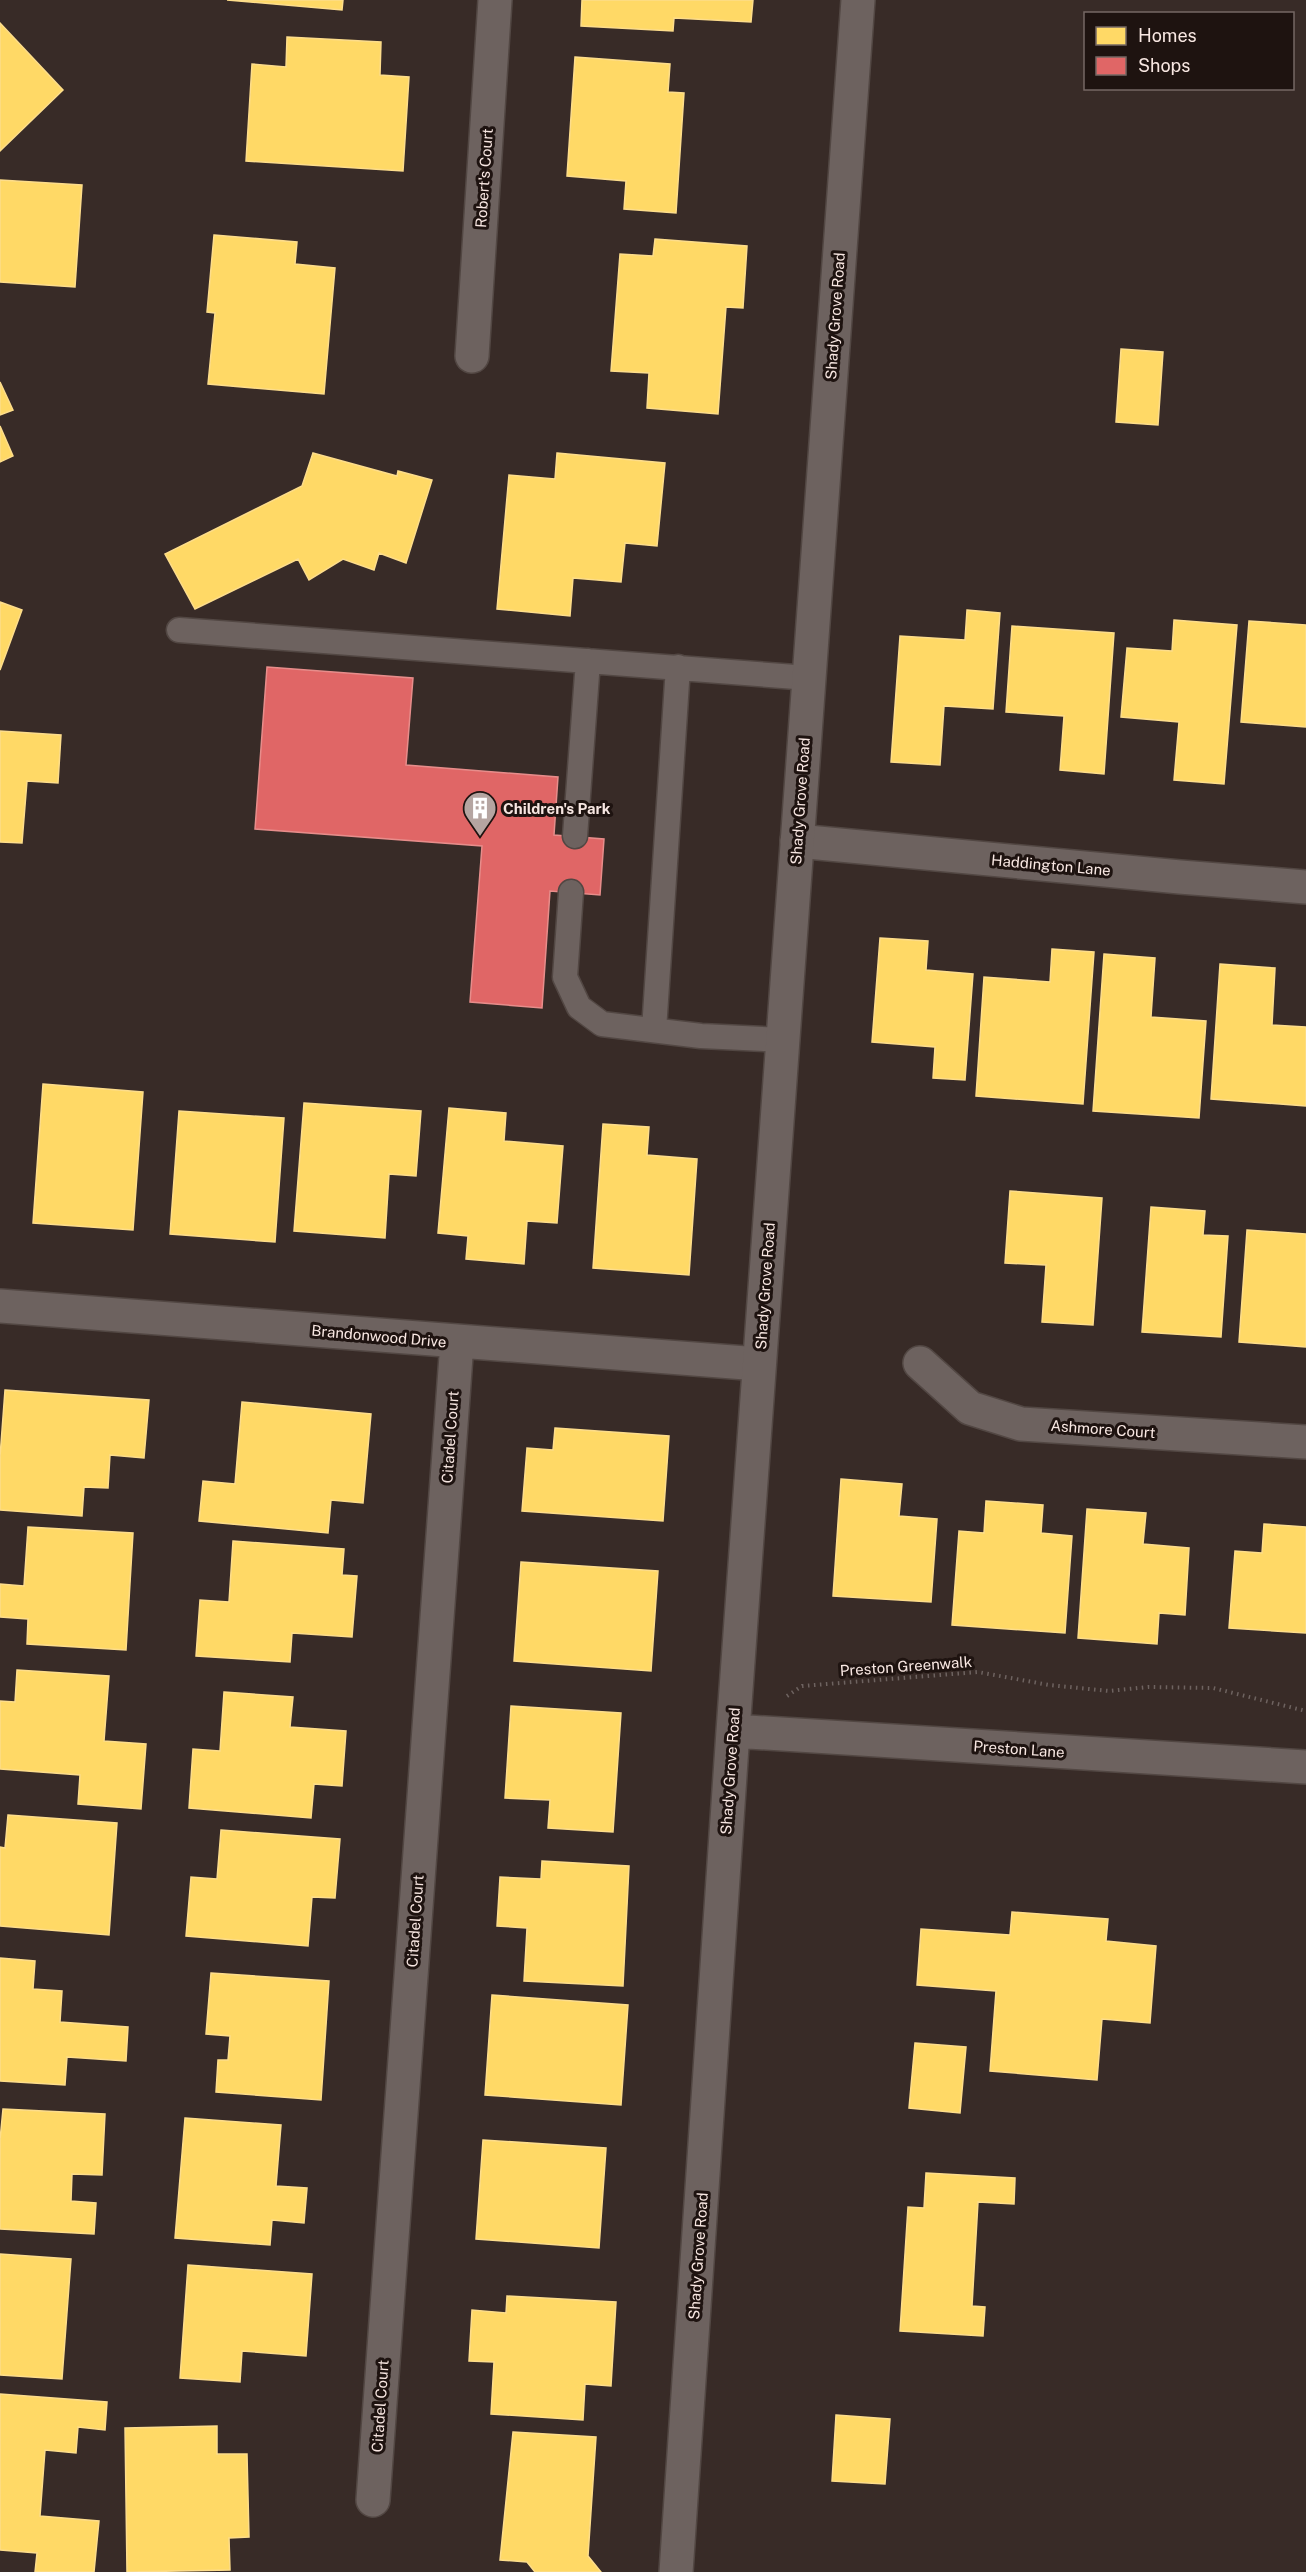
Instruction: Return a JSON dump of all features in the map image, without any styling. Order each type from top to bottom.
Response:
[{"type":"street","name":"Robert's Court","points":[[472,356],[495,0]]},
{"type":"street","name":"Shady Grove Road","points":[[676,2572],[733,1731],[858,0]]},
{"type":"street","name":"Haddington Lane","points":[[797,841],[1306,887]]},
{"type":"street","name":"Brandonwood Drive","points":[[0,1306],[759,1364]]},
{"type":"street","name":"Citadel Court","points":[[373,2500],[457,1342]]},
{"type":"street","name":"Ashmore Court","points":[[920,1363],[970,1408],[1021,1424],[1306,1442]]},
{"type":"street","name":"Preston Lane","points":[[733,1731],[1306,1767]]},
{"type":"lane","points":[[179,630],[809,678]]},
{"type":"lane","points":[[575,836],[588,661]]},
{"type":"lane","points":[[654,1030],[678,667]]},
{"type":"lane","points":[[571,892],[566,977],[579,1007],[602,1024],[700,1036],[783,1041]]},
{"type":"path","name":"Preston Greenwalk","points":[[782,1699],[802,1686],[978,1672],[1048,1685],[1109,1691],[1148,1687],[1213,1688],[1306,1711]]},
{"type":"building: Homes","points":[[227,0],[343,0],[342,10]]},
{"type":"building: Homes","points":[[582,0],[753,0],[751,22],[674,18],[673,31],[581,26]]},
{"type":"building: Homes","points":[[0,23],[63,90],[0,151]]},
{"type":"building: Homes","points":[[287,37],[381,42],[380,75],[409,77],[403,171],[246,161],[252,64],[286,67]]},
{"type":"building: Homes","points":[[575,57],[670,64],[668,92],[684,93],[676,213],[624,209],[626,181],[567,176]]},
{"type":"building: Homes","points":[[0,180],[82,185],[75,287],[0,282]]},
{"type":"building: Homes","points":[[214,235],[297,242],[295,264],[335,268],[324,394],[208,384],[215,313],[207,312]]},
{"type":"building: Homes","points":[[655,239],[747,246],[743,308],[726,307],[718,414],[647,408],[649,373],[611,371],[620,254],[653,256]]},
{"type":"building: Homes","points":[[1121,349],[1163,352],[1158,425],[1116,422]]},
{"type":"building: Homes","points":[[0,382],[13,410],[0,415]]},
{"type":"building: Homes","points":[[0,426],[13,456],[0,462]]},
{"type":"building: Homes","points":[[313,453],[397,476],[398,471],[432,480],[406,563],[379,553],[374,570],[343,559],[309,580],[298,559],[195,609],[165,554],[302,486]]},
{"type":"building: Homes","points":[[557,453],[665,463],[657,546],[625,543],[621,582],[573,578],[570,616],[497,609],[509,475],[555,479]]},
{"type":"building: Homes","points":[[0,602],[22,610],[0,670]]},
{"type":"building: Homes","points":[[967,610],[1000,613],[993,709],[944,706],[940,765],[891,762],[900,636],[965,640]]},
{"type":"building: Homes","points":[[1174,620],[1237,625],[1224,784],[1174,780],[1179,722],[1121,717],[1127,648],[1172,651]]},
{"type":"building: Homes","points":[[1249,621],[1306,625],[1306,727],[1241,722]]},
{"type":"building: Homes","points":[[1012,626],[1114,633],[1104,774],[1060,770],[1064,716],[1006,712]]},
{"type":"building: Homes","points":[[0,731],[61,735],[58,783],[27,781],[22,843],[0,842]]},
{"type":"building: Homes","points":[[880,938],[928,941],[926,970],[973,974],[965,1080],[933,1078],[935,1047],[872,1042]]},
{"type":"building: Homes","points":[[1052,949],[1094,952],[1083,1104],[976,1096],[984,977],[1050,982]]},
{"type":"building: Homes","points":[[1104,954],[1155,958],[1151,1017],[1206,1021],[1199,1118],[1093,1111]]},
{"type":"building: Homes","points":[[1220,964],[1275,968],[1272,1025],[1306,1027],[1306,1106],[1211,1099]]},
{"type":"building: Homes","points":[[43,1084],[143,1092],[133,1230],[33,1223]]},
{"type":"building: Homes","points":[[304,1103],[421,1111],[416,1176],[389,1174],[385,1238],[294,1231]]},
{"type":"building: Homes","points":[[449,1108],[506,1113],[504,1141],[563,1146],[557,1223],[527,1221],[524,1264],[466,1259],[468,1236],[438,1233]]},
{"type":"building: Homes","points":[[179,1111],[284,1118],[275,1242],[170,1234]]},
{"type":"building: Homes","points":[[603,1124],[649,1127],[647,1155],[697,1159],[689,1275],[593,1268]]},
{"type":"building: Homes","points":[[1010,1191],[1102,1198],[1093,1325],[1042,1322],[1046,1265],[1005,1263]]},
{"type":"building: Homes","points":[[1151,1207],[1205,1211],[1203,1235],[1228,1236],[1221,1337],[1142,1332]]},
{"type":"building: Homes","points":[[1247,1230],[1306,1234],[1306,1347],[1239,1342]]},
{"type":"building: Homes","points":[[5,1390],[149,1400],[144,1458],[110,1455],[108,1488],[84,1487],[82,1516],[0,1510],[0,1457]]},
{"type":"building: Homes","points":[[242,1402],[371,1414],[363,1503],[331,1500],[328,1533],[199,1521],[203,1481],[235,1484]]},
{"type":"building: Homes","points":[[555,1428],[669,1436],[663,1521],[522,1511],[527,1448],[553,1450]]},
{"type":"building: Homes","points":[[841,1479],[902,1484],[899,1516],[937,1519],[931,1602],[833,1596]]},
{"type":"building: Homes","points":[[986,1501],[1043,1505],[1041,1533],[1072,1536],[1065,1633],[952,1625],[959,1531],[984,1533]]},
{"type":"building: Homes","points":[[1087,1509],[1146,1513],[1143,1544],[1189,1548],[1185,1615],[1159,1613],[1157,1644],[1078,1638]]},
{"type":"building: Homes","points":[[1264,1524],[1306,1527],[1306,1633],[1229,1628],[1235,1551],[1262,1553]]},
{"type":"building: Homes","points":[[28,1527],[133,1533],[126,1650],[27,1644],[28,1619],[0,1617],[0,1584],[24,1586]]},
{"type":"building: Homes","points":[[233,1541],[344,1549],[342,1575],[357,1576],[352,1637],[292,1633],[290,1662],[196,1656],[200,1600],[229,1602]]},
{"type":"building: Homes","points":[[521,1562],[658,1571],[651,1671],[514,1661]]},
{"type":"building: Homes","points":[[17,1670],[109,1676],[104,1741],[146,1744],[141,1809],[78,1804],[80,1775],[0,1769],[0,1701],[15,1702]]},
{"type":"building: Homes","points":[[224,1692],[293,1697],[290,1727],[346,1731],[342,1786],[314,1784],[311,1818],[189,1808],[193,1749],[220,1751]]},
{"type":"building: Homes","points":[[511,1706],[621,1713],[613,1832],[548,1828],[550,1800],[505,1798]]},
{"type":"building: Homes","points":[[8,1815],[117,1823],[109,1935],[0,1926],[0,1847],[5,1848]]},
{"type":"building: Homes","points":[[221,1830],[340,1839],[335,1898],[312,1897],[308,1946],[186,1936],[191,1877],[217,1879]]},
{"type":"building: Homes","points":[[542,1861],[629,1866],[623,1986],[524,1981],[527,1928],[497,1926],[500,1877],[541,1879]]},
{"type":"building: Homes","points":[[1012,1912],[1108,1919],[1106,1941],[1156,1946],[1150,2023],[1102,2019],[1097,2080],[990,2071],[996,1991],[917,1985],[921,1929],[1010,1935]]},
{"type":"building: Homes","points":[[0,1958],[35,1961],[33,1989],[62,1991],[60,2022],[128,2027],[126,2061],[67,2057],[65,2085],[0,2081]]},
{"type":"building: Homes","points":[[211,1973],[329,1981],[321,2100],[216,2092],[218,2060],[228,2060],[230,2036],[206,2034]]},
{"type":"building: Homes","points":[[492,1995],[628,2005],[621,2105],[485,2095]]},
{"type":"building: Homes","points":[[915,2043],[966,2047],[960,2113],[909,2108]]},
{"type":"building: Homes","points":[[3,2109],[105,2114],[102,2175],[72,2174],[71,2201],[96,2203],[94,2234],[0,2229],[0,2140]]},
{"type":"building: Homes","points":[[185,2118],[281,2125],[276,2186],[307,2188],[304,2223],[272,2220],[270,2245],[175,2238]]},
{"type":"building: Homes","points":[[483,2140],[606,2148],[599,2248],[476,2239]]},
{"type":"building: Homes","points":[[926,2173],[1015,2178],[1014,2204],[978,2202],[972,2306],[985,2307],[983,2336],[900,2331],[908,2207],[924,2208]]},
{"type":"building: Homes","points":[[0,2254],[71,2259],[62,2379],[0,2375]]},
{"type":"building: Homes","points":[[188,2265],[312,2274],[306,2356],[242,2351],[240,2382],[180,2378]]},
{"type":"building: Homes","points":[[507,2296],[616,2302],[611,2386],[585,2384],[583,2420],[491,2414],[494,2362],[469,2361],[472,2310],[506,2313]]},
{"type":"building: Homes","points":[[0,2394],[107,2402],[105,2430],[78,2427],[76,2453],[45,2450],[40,2516],[99,2521],[94,2572],[35,2572],[37,2553],[0,2550]]},
{"type":"building: Homes","points":[[836,2415],[890,2419],[885,2484],[832,2481]]},
{"type":"building: Homes","points":[[217,2426],[217,2454],[247,2454],[249,2537],[229,2538],[230,2570],[127,2572],[125,2428]]},
{"type":"building: Homes","points":[[513,2432],[596,2437],[588,2556],[601,2572],[535,2572],[527,2562],[500,2560]]},
{"type":"building: Shops","name":"Children's Park","points":[[267,667],[413,678],[406,765],[558,777],[554,835],[604,839],[600,895],[550,891],[542,1008],[470,1002],[482,846],[255,829]]},
{"type":"place","name":"Children's Park","points":[[480,837]]}]
